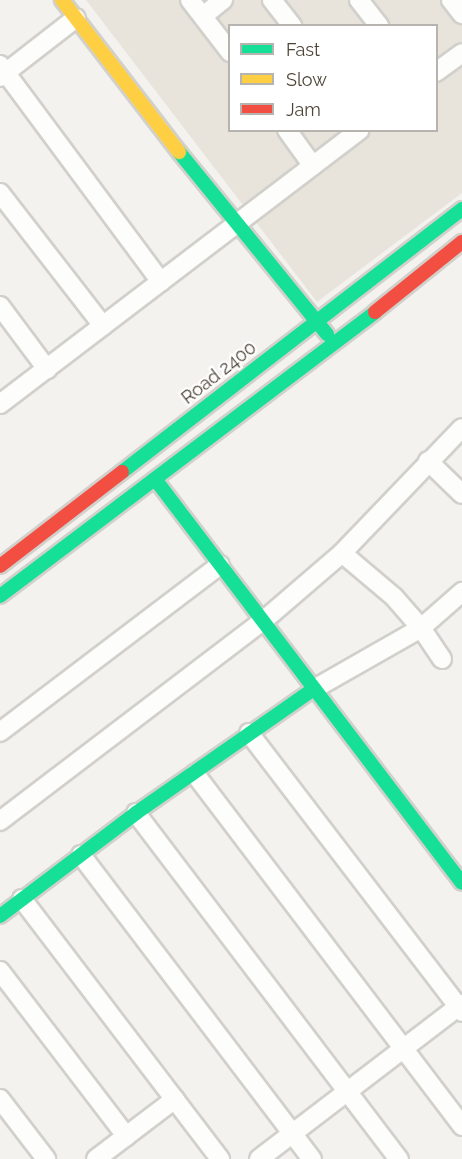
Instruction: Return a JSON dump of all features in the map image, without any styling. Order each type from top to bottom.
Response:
[{"type":"street","points":[[63,0],[236,225],[334,344]]},
{"type":"street","points":[[190,0],[228,49]]},
{"type":"street","points":[[203,16],[223,0]]},
{"type":"street","points":[[272,0],[290,24]]},
{"type":"street","points":[[359,0],[377,24]]},
{"type":"street","points":[[452,0],[462,14]]},
{"type":"street","points":[[76,18],[2,71],[161,282]]},
{"type":"street","points":[[438,71],[462,53]]},
{"type":"street","points":[[288,132],[313,166]]},
{"type":"street","points":[[0,404],[357,132]]},
{"type":"street","points":[[0,193],[103,326]]},
{"type":"street","name":"Road 2400","points":[[0,566],[315,321],[462,210]]},
{"type":"street","points":[[0,596],[334,344],[462,242]]},
{"type":"street","points":[[0,306],[47,369]]},
{"type":"street","points":[[0,821],[263,621],[342,553],[462,428]]},
{"type":"street","points":[[428,461],[462,494]]},
{"type":"street","points":[[155,479],[462,883]]},
{"type":"street","points":[[342,553],[394,597],[421,628],[442,659]]},
{"type":"street","points":[[0,732],[220,565]]},
{"type":"street","points":[[0,915],[136,813],[195,774],[249,733],[314,689],[421,628],[462,592]]},
{"type":"street","points":[[249,733],[461,1008],[403,1049],[259,1159]]},
{"type":"street","points":[[195,774],[462,1126]]},
{"type":"street","points":[[136,813],[399,1159]]},
{"type":"street","points":[[81,855],[312,1159]]},
{"type":"street","points":[[22,899],[220,1159]]},
{"type":"street","points":[[0,971],[126,1136]]},
{"type":"street","points":[[0,1099],[46,1159]]},
{"type":"street","points":[[96,1159],[175,1099]]},
{"type":"shaded area","points":[[86,0],[462,0],[462,193],[317,302]]},
{"type":"traffic: fast","points":[[179,152],[327,334]]},
{"type":"traffic: fast","points":[[122,472],[462,209]]},
{"type":"traffic: fast","points":[[0,596],[375,312]]},
{"type":"traffic: fast","points":[[155,479],[462,883]]},
{"type":"traffic: fast","points":[[0,916],[136,813],[314,689]]},
{"type":"traffic: slow","points":[[62,0],[179,152]]},
{"type":"traffic: jam","points":[[375,312],[462,242]]},
{"type":"traffic: jam","points":[[0,566],[122,472]]}]
